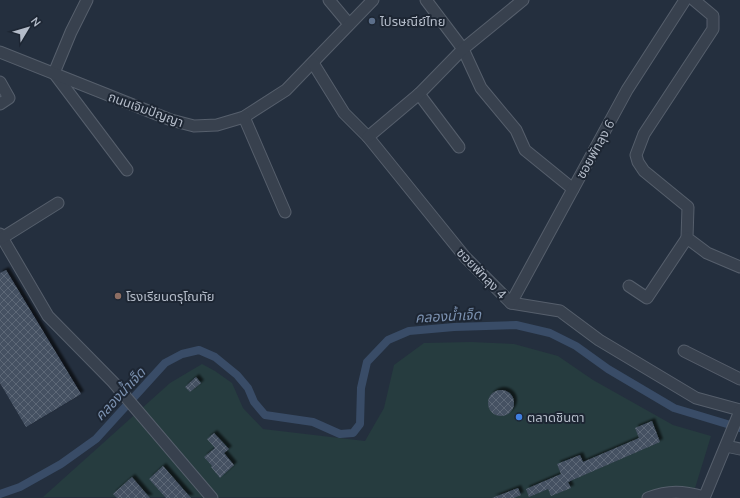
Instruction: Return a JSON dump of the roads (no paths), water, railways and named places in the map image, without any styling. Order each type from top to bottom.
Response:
[{"type":"street","points":[[86,0],[54,73],[127,170]]},
{"type":"street","points":[[329,0],[349,24]]},
{"type":"street","name":"ถนนเจิมปัญญา","points":[[0,52],[171,120],[194,126],[218,125],[244,117],[282,93],[373,0]]},
{"type":"street","points":[[426,0],[463,49],[481,88],[516,130],[525,150],[573,189]]},
{"type":"street","points":[[368,137],[419,94],[463,49],[523,0]]},
{"type":"street","name":"ซอยพัทลุง 6","points":[[511,303],[627,90],[685,0]]},
{"type":"street","points":[[629,286],[646,298],[687,238],[688,207],[644,171],[638,162],[636,155],[644,134],[713,29],[713,16],[694,0]]},
{"type":"street","name":"ซอยพัทลุง 4","points":[[313,63],[344,113],[368,137],[464,257],[511,303],[560,311],[599,340],[696,398],[740,411]]},
{"type":"street","points":[[0,82],[9,98],[0,104]]},
{"type":"street","points":[[419,94],[459,147]]},
{"type":"street","points":[[244,117],[285,212]]},
{"type":"street","points":[[58,203],[1,236],[48,316],[113,382],[212,498]]},
{"type":"street","points":[[687,238],[707,253],[740,267]]},
{"type":"street","points":[[684,351],[740,379]]},
{"type":"street","points":[[652,497],[673,491],[690,493],[704,498],[740,411]]},
{"type":"street","points":[[727,444],[740,449]]},
{"type":"waterway","name":"คลองน้ำเจ็ด","points":[[0,494],[20,487],[61,464],[96,439],[165,363],[182,354],[199,350],[215,357],[237,375],[248,388],[254,402],[265,415],[313,422],[340,434],[353,433],[360,424],[361,388],[367,362],[388,340],[409,331],[454,327],[516,325],[550,333],[576,346],[608,369],[674,408],[740,428]]},
{"type":"place","name":"ไปรษณีย์ไทย","points":[[372,21]]},
{"type":"place","name":"โรงเรียนดรุโณทัย","points":[[118,296]]},
{"type":"place","name":"ตลาดชินตา","points":[[519,417]]}]
